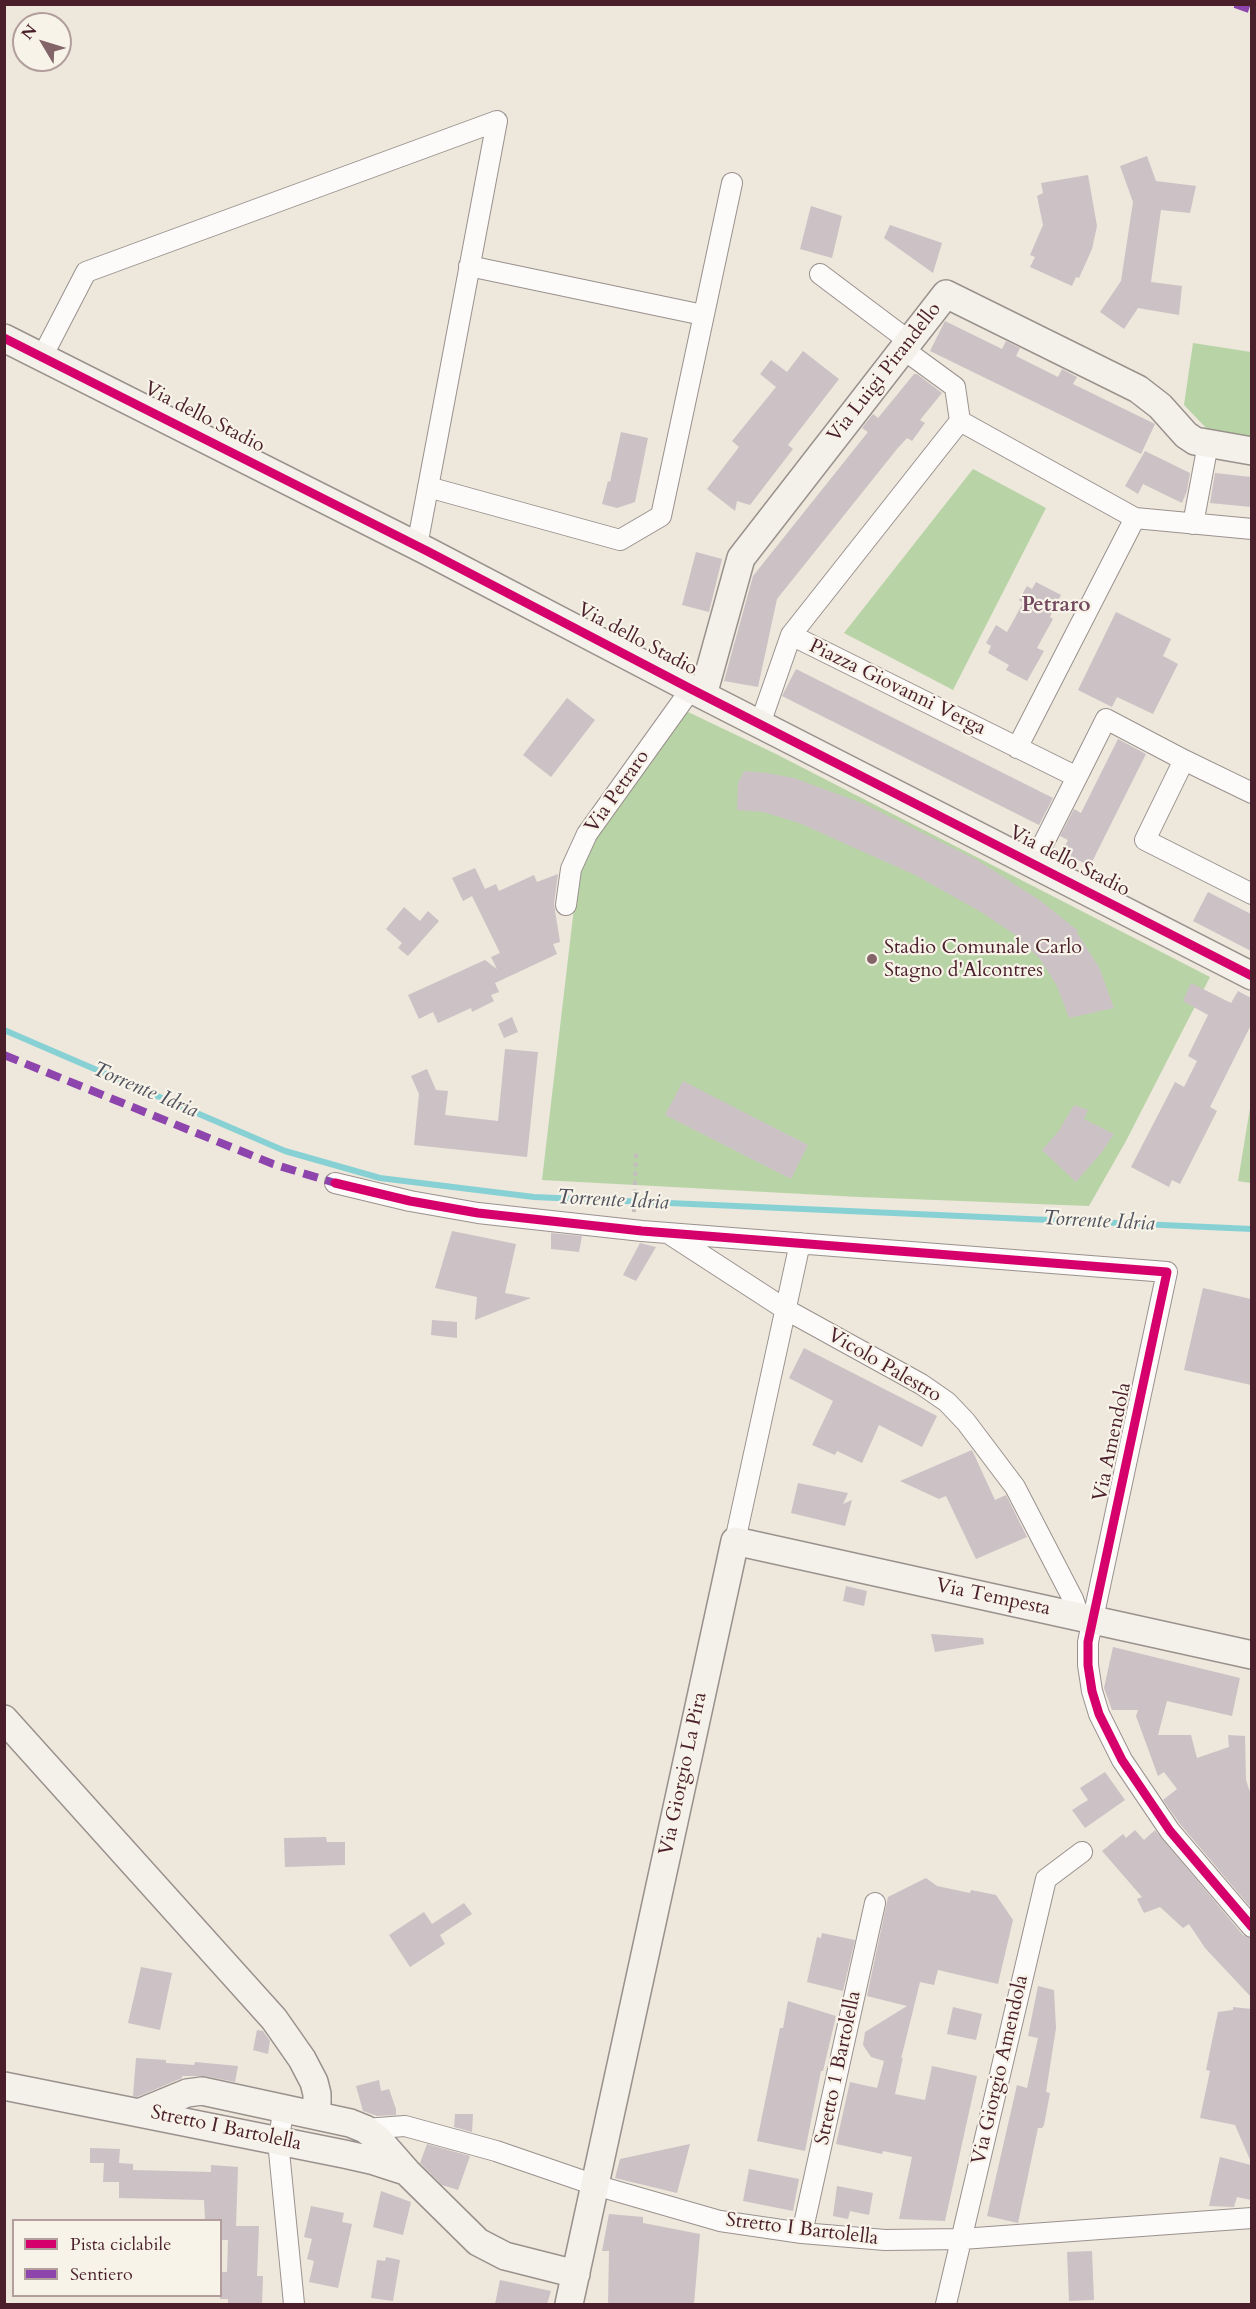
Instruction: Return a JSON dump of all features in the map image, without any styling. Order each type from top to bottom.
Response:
[{"type":"street","points":[[42,357],[86,272],[497,121],[428,487],[422,548]]},
{"type":"street","points":[[428,487],[620,540],[661,516],[732,183]]},
{"type":"street","points":[[469,266],[704,315]]},
{"type":"street","points":[[820,274],[955,387],[960,421],[1135,518],[1251,529]]},
{"type":"street","name":"Via Luigi Pirandello","points":[[697,692],[741,558],[946,294],[1138,389],[1160,406],[1186,435],[1195,441],[1251,450]]},
{"type":"street","name":"Via dello Stadio","points":[[4,338],[422,548],[1251,976]]},
{"type":"street","name":"Piazza Giovanni Verga","points":[[960,421],[791,635],[1077,777]]},
{"type":"street","points":[[1193,524],[1208,444]]},
{"type":"street","points":[[1017,748],[1135,518]]},
{"type":"street","points":[[760,724],[791,635]]},
{"type":"street","name":"Via Petraro","points":[[566,904],[571,869],[587,834],[697,692]]},
{"type":"street","points":[[1033,864],[1106,719],[1251,793]]},
{"type":"street","points":[[1184,760],[1145,840],[1251,894]]},
{"type":"street","points":[[335,1183],[410,1201],[478,1213],[669,1233],[800,1243]]},
{"type":"street","name":"Vicolo Palestro","points":[[669,1233],[785,1309],[921,1384],[947,1402],[966,1422],[1015,1487],[1073,1599],[1086,1618]]},
{"type":"street","name":"Via Amendola","points":[[800,1243],[1167,1272],[1086,1618],[1088,1665],[1092,1691],[1108,1735],[1128,1770],[1170,1831],[1251,1927]]},
{"type":"street","name":"Via Giorgio La Pira","points":[[569,2304],[800,1243]]},
{"type":"street","name":"Via Tempesta","points":[[735,1541],[1251,1655]]},
{"type":"street","points":[[4,1719],[279,2026],[314,2082],[317,2094],[317,2114]]},
{"type":"street","name":"Via Giorgio Amendola","points":[[946,2304],[1046,1879],[1082,1852]]},
{"type":"street","name":"Stretto 1 Bartolella","points":[[802,2233],[875,1903]]},
{"type":"street","points":[[4,2086],[141,2112]]},
{"type":"street","name":"Stretto I Bartolella","points":[[141,2112],[187,2093],[202,2091],[317,2114],[357,2126],[378,2139],[407,2172]]},
{"type":"street","points":[[284,2109],[278,2141],[294,2304]]},
{"type":"street","name":"Stretto I Bartolella","points":[[141,2112],[371,2160],[407,2172]]},
{"type":"street","points":[[344,2154],[351,2147],[357,2126]]},
{"type":"street","name":"Stretto I Bartolella","points":[[357,2126],[405,2126],[496,2151],[595,2186],[720,2222],[802,2233],[885,2240],[962,2239],[1251,2218]]},
{"type":"street","points":[[407,2172],[478,2242],[506,2256],[576,2274]]},
{"type":"path","points":[[634,1217],[636,1153]]},
{"type":"green space","points":[[1193,343],[1251,352],[1251,436],[1211,433],[1184,405]]},
{"type":"green space","points":[[973,469],[1046,508],[953,690],[844,633]]},
{"type":"green space","name":"Stadio Comunale Carlo Stagno d'Alcontres","points":[[686,711],[776,754],[1210,977],[1126,1141],[1089,1206],[859,1197],[542,1180],[578,874],[593,841]]},
{"type":"green space","points":[[1251,1102],[1252,1183],[1238,1181]]},
{"type":"building","points":[[1147,156],[1156,181],[1196,186],[1190,213],[1161,210],[1151,282],[1182,286],[1179,315],[1138,308],[1124,329],[1100,312],[1121,281],[1133,202],[1120,166]]},
{"type":"building","points":[[1088,175],[1097,226],[1092,249],[1079,278],[1076,277],[1072,286],[1030,267],[1035,257],[1030,255],[1043,225],[1037,196],[1043,193],[1041,183]]},
{"type":"building","points":[[811,206],[842,216],[832,258],[800,249]]},
{"type":"building","points":[[890,225],[942,243],[933,273],[884,238]]},
{"type":"building","points":[[945,321],[1002,349],[1006,341],[1020,348],[1016,356],[1058,377],[1062,369],[1077,377],[1073,384],[1155,424],[1141,454],[930,351]]},
{"type":"building","points":[[803,351],[839,379],[788,445],[793,449],[750,505],[737,501],[735,511],[707,489],[739,447],[732,441],[776,387],[760,374],[771,360],[787,372]]},
{"type":"building","points":[[914,374],[942,393],[920,420],[925,423],[912,441],[907,438],[897,449],[777,599],[758,687],[724,681],[753,576],[868,432],[862,428],[873,414],[878,418]]},
{"type":"building","points":[[621,432],[648,438],[635,502],[617,508],[602,504],[608,481],[610,482]]},
{"type":"building","points":[[1145,451],[1190,473],[1182,503],[1143,484],[1138,494],[1125,486]]},
{"type":"building","points":[[1215,473],[1251,477],[1251,507],[1210,503]]},
{"type":"building","points":[[696,552],[722,559],[709,612],[682,605]]},
{"type":"building","points":[[1036,582],[1061,595],[1050,617],[1053,619],[1037,648],[1044,651],[1027,681],[1006,670],[1009,665],[988,653],[991,646],[986,643],[996,625],[1007,632],[1023,603],[1019,600],[1027,586],[1032,589]]},
{"type":"building","points":[[1116,612],[1171,639],[1163,656],[1178,664],[1153,714],[1117,697],[1112,707],[1078,690]]},
{"type":"building","points":[[796,669],[1053,798],[1039,825],[782,696]]},
{"type":"building","points":[[567,698],[595,720],[551,777],[523,755]]},
{"type":"building","points":[[1118,739],[1146,754],[1090,866],[1062,852],[1068,840],[1060,836],[1074,809],[1081,813]]},
{"type":"building","points":[[744,771],[794,778],[862,803],[977,860],[1041,901],[1078,931],[1077,933],[1099,967],[1114,1008],[1069,1018],[1057,986],[1040,959],[1014,934],[981,912],[915,875],[799,823],[763,812],[737,810],[738,783]]},
{"type":"building","points":[[475,868],[485,889],[496,884],[499,891],[534,875],[537,882],[558,874],[554,904],[560,942],[553,944],[557,954],[495,983],[499,992],[491,995],[494,1001],[472,1012],[471,1008],[438,1023],[433,1012],[419,1019],[408,995],[485,960],[497,969],[491,957],[500,953],[472,896],[463,901],[452,878]]},
{"type":"building","points":[[1208,892],[1251,914],[1251,951],[1193,921]]},
{"type":"building","points":[[404,907],[420,921],[428,911],[439,921],[408,956],[398,948],[402,943],[386,929]]},
{"type":"building","points":[[1191,983],[1231,1003],[1238,991],[1251,998],[1251,1025],[1210,1107],[1217,1111],[1180,1184],[1172,1180],[1169,1187],[1131,1167],[1175,1082],[1184,1087],[1197,1061],[1188,1056],[1208,1015],[1183,1001]]},
{"type":"building","points":[[512,1017],[518,1032],[504,1038],[498,1024]]},
{"type":"building","points":[[505,1049],[538,1052],[527,1157],[414,1145],[419,1094],[411,1076],[427,1069],[436,1090],[448,1091],[445,1115],[498,1121]]},
{"type":"building","points":[[683,1081],[808,1145],[791,1179],[665,1115]]},
{"type":"building","points":[[1074,1105],[1088,1110],[1084,1119],[1114,1134],[1076,1182],[1042,1150],[1058,1132]]},
{"type":"building","points":[[452,1231],[516,1244],[505,1293],[531,1298],[475,1320],[477,1297],[435,1288]]},
{"type":"building","points":[[551,1233],[582,1236],[579,1252],[551,1249]]},
{"type":"building","points":[[640,1243],[656,1247],[636,1281],[623,1275]]},
{"type":"building","points":[[1203,1288],[1251,1299],[1251,1385],[1184,1370]]},
{"type":"building","points":[[432,1320],[457,1322],[457,1338],[431,1335]]},
{"type":"building","points":[[804,1348],[937,1416],[922,1447],[879,1425],[862,1463],[837,1451],[835,1455],[812,1445],[833,1401],[789,1378]]},
{"type":"building","points":[[972,1450],[995,1500],[1006,1495],[1027,1537],[976,1559],[946,1496],[939,1499],[900,1481]]},
{"type":"building","points":[[798,1483],[848,1493],[843,1504],[852,1500],[845,1526],[791,1513]]},
{"type":"building","points":[[846,1586],[867,1591],[864,1606],[843,1601]]},
{"type":"building","points":[[931,1634],[983,1638],[984,1644],[935,1652]]},
{"type":"building","points":[[1113,1647],[1240,1678],[1232,1716],[1167,1701],[1158,1735],[1191,1735],[1197,1758],[1229,1747],[1228,1735],[1245,1736],[1246,1780],[1251,1795],[1251,1908],[1180,1824],[1163,1800],[1177,1789],[1164,1772],[1158,1776],[1136,1716],[1138,1710],[1112,1710],[1104,1688]]},
{"type":"building","points":[[1105,1772],[1125,1800],[1085,1828],[1072,1810],[1088,1800],[1080,1788]]},
{"type":"building","points":[[1135,1830],[1144,1840],[1155,1830],[1243,1935],[1251,1939],[1251,1997],[1205,1948],[1189,1924],[1183,1928],[1160,1907],[1144,1913],[1137,1899],[1142,1897],[1102,1851],[1123,1834],[1126,1838]]},
{"type":"building","points":[[326,1837],[327,1842],[345,1842],[345,1865],[285,1867],[284,1838]]},
{"type":"building","points":[[926,1878],[937,1886],[970,1893],[971,1890],[996,1895],[1013,1920],[998,1984],[938,1970],[934,1985],[920,1982],[901,2059],[903,2057],[895,2094],[925,2100],[932,2066],[977,2076],[945,2221],[899,2219],[912,2157],[883,2151],[882,2154],[836,2144],[850,2082],[877,2088],[884,2061],[871,2057],[863,2045],[865,2032],[907,2006],[867,1996],[888,1897]]},
{"type":"building","points":[[464,1903],[472,1914],[440,1935],[445,1944],[410,1967],[389,1935],[424,1912],[432,1924]]},
{"type":"building","points":[[822,1933],[855,1940],[843,1991],[807,1982],[817,1937],[821,1938]]},
{"type":"building","points":[[141,1967],[172,1973],[160,2030],[128,2023]]},
{"type":"building","points":[[1038,1986],[1054,1990],[1056,2028],[1046,2092],[1050,2093],[1044,2125],[1038,2128],[1018,2223],[987,2216],[1017,2085],[1027,2088],[1038,2038],[1028,2036]]},
{"type":"building","points":[[788,2001],[836,2016],[823,2071],[821,2071],[805,2151],[757,2141],[780,2028],[783,2028]]},
{"type":"building","points":[[953,2007],[982,2014],[976,2040],[947,2034]]},
{"type":"building","points":[[1233,2007],[1251,2009],[1251,2162],[1235,2125],[1200,2118],[1210,2071],[1206,2070],[1218,2012],[1233,2010]]},
{"type":"building","points":[[257,2030],[263,2031],[270,2041],[268,2054],[253,2050]]},
{"type":"building","points":[[136,2058],[166,2060],[166,2063],[194,2065],[195,2062],[238,2066],[235,2082],[205,2076],[182,2076],[182,2078],[137,2097],[133,2096]]},
{"type":"building","points":[[379,2080],[381,2091],[389,2089],[396,2115],[377,2116],[363,2111],[356,2086]]},
{"type":"building","points":[[455,2114],[473,2114],[472,2132],[454,2127]]},
{"type":"building","points":[[427,2144],[470,2156],[458,2190],[442,2185],[420,2163]]},
{"type":"building","points":[[690,2144],[677,2193],[615,2178],[620,2159]]},
{"type":"building","points":[[90,2148],[120,2149],[119,2163],[133,2164],[133,2170],[211,2172],[211,2165],[238,2167],[236,2226],[259,2226],[257,2276],[263,2276],[262,2304],[228,2304],[228,2299],[220,2299],[222,2297],[222,2272],[227,2272],[228,2240],[222,2240],[222,2219],[205,2219],[204,2200],[119,2198],[119,2182],[103,2182],[104,2163],[90,2163]]},
{"type":"building","points":[[1220,2157],[1251,2165],[1251,2200],[1237,2197],[1234,2207],[1209,2206]]},
{"type":"building","points":[[749,2169],[799,2179],[793,2211],[743,2201]]},
{"type":"building","points":[[837,2186],[873,2193],[869,2215],[850,2211],[848,2219],[833,2216]]},
{"type":"building","points":[[381,2191],[411,2202],[403,2235],[373,2227]]},
{"type":"building","points":[[311,2206],[344,2213],[342,2222],[352,2224],[338,2288],[309,2282],[314,2261],[307,2259],[312,2239],[304,2237]]},
{"type":"building","points":[[609,2214],[643,2217],[643,2223],[700,2234],[694,2304],[608,2304],[609,2251],[602,2251]]},
{"type":"building","points":[[1092,2251],[1094,2300],[1069,2301],[1067,2252]]},
{"type":"building","points":[[386,2257],[400,2260],[393,2301],[371,2298],[377,2260],[385,2261]]},
{"type":"building","points":[[500,2280],[551,2291],[547,2304],[495,2304]]},
{"type":"waterway","name":"Torrente Idria","points":[[4,1030],[285,1151],[380,1178],[534,1197],[1252,1229]]},
{"type":"marked path","points":[[1235,4],[1252,10]]},
{"type":"marked path","points":[[4,1055],[273,1164],[335,1183]]},
{"type":"cycle path","points":[[4,338],[427,551],[1252,976]]},
{"type":"cycle path","points":[[335,1183],[410,1201],[478,1213],[642,1231],[1167,1272],[1088,1642],[1088,1665],[1099,1714],[1122,1760],[1170,1831],[1252,1927]]},
{"type":"place","name":"Stadio Comunale Carlo Stagno d'Alcontres","points":[[872,959]]},
{"type":"district","name":"Petraro","points":[[1056,606]]}]
